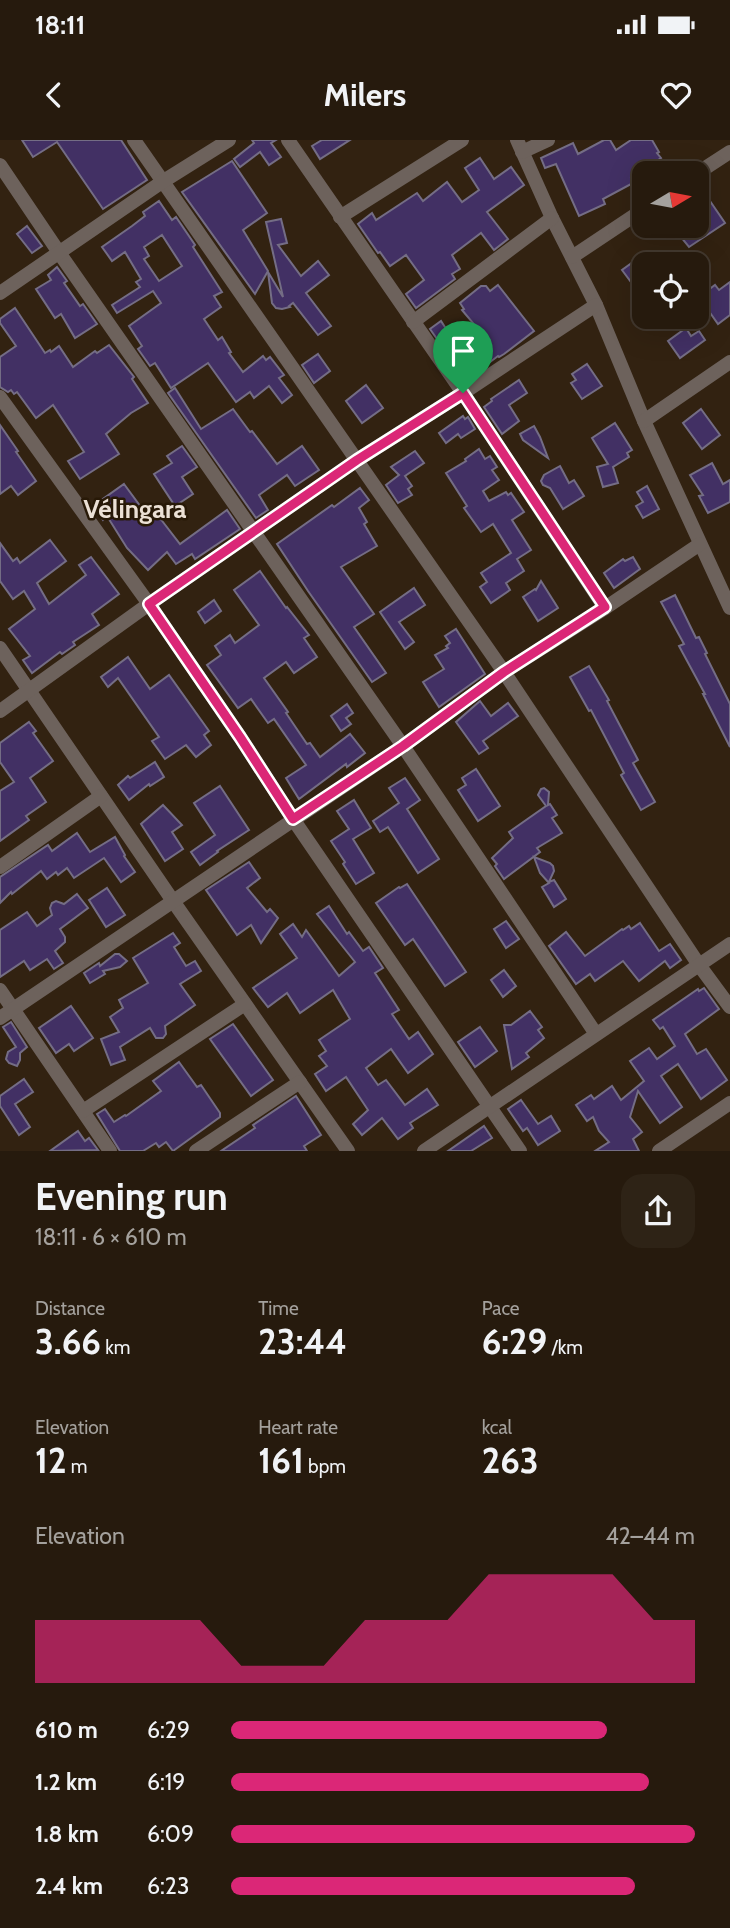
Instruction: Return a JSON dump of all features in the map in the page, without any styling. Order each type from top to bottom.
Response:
[{"type":"street","points":[[134,140],[504,672],[699,965],[730,1007]]},
{"type":"street","points":[[0,293],[162,182],[229,140]]},
{"type":"street","points":[[288,140],[463,393],[605,607]]},
{"type":"street","points":[[340,217],[462,140]]},
{"type":"street","points":[[548,140],[519,146],[596,305],[644,421],[730,608]]},
{"type":"street","points":[[709,166],[730,152]]},
{"type":"street","points":[[0,165],[403,746],[596,1034]]},
{"type":"street","points":[[572,257],[632,217]]},
{"type":"street","points":[[413,322],[552,218]]},
{"type":"street","points":[[0,711],[357,460],[596,305]]},
{"type":"street","points":[[644,421],[730,362]]},
{"type":"street","points":[[0,397],[149,604],[520,1151]]},
{"type":"street","points":[[0,1018],[403,746],[504,672],[700,544]]},
{"type":"street","points":[[717,580],[730,571]]},
{"type":"street","points":[[0,648],[348,1151]]},
{"type":"street","points":[[0,867],[101,796]]},
{"type":"street","points":[[424,1151],[730,944]]},
{"type":"street","points":[[0,990],[110,1151]]},
{"type":"street","points":[[83,1111],[245,1004]]},
{"type":"street","points":[[196,1151],[300,1082]]},
{"type":"street","points":[[659,1151],[730,1103]]},
{"type":"building","points":[[22,140],[121,140],[147,180],[103,209],[57,142],[33,157]]},
{"type":"building","points":[[252,140],[276,140],[271,143],[281,157],[269,165],[260,152],[240,167],[234,159],[254,143]]},
{"type":"building","points":[[322,140],[350,140],[320,159],[312,146]]},
{"type":"building","points":[[604,140],[610,140],[616,150],[631,140],[652,140],[661,158],[656,161],[632,161],[632,184],[603,199],[605,204],[579,216],[556,164],[545,168],[541,158],[573,143],[578,154]]},
{"type":"building","points":[[480,158],[494,179],[511,167],[524,185],[487,212],[508,239],[494,250],[481,233],[452,255],[460,269],[452,274],[455,279],[416,308],[406,294],[424,280],[406,255],[390,266],[358,224],[372,213],[376,220],[417,193],[423,201],[447,182],[462,202],[479,190],[465,168]]},
{"type":"building","points":[[232,161],[267,213],[243,230],[268,271],[255,294],[182,192]]},
{"type":"building","points":[[159,201],[172,220],[176,217],[222,292],[214,296],[221,307],[204,319],[218,340],[222,337],[231,352],[229,353],[243,372],[263,356],[266,360],[270,357],[284,375],[279,378],[292,395],[282,403],[269,386],[254,398],[250,392],[236,402],[208,363],[171,388],[155,363],[150,366],[138,349],[142,346],[129,326],[161,303],[153,291],[117,313],[112,305],[140,287],[136,282],[141,279],[125,252],[112,261],[102,247],[145,216],[143,212]],"holes":[[[162,235],[182,266],[159,281],[144,259],[149,256],[144,247]]]},
{"type":"building","points":[[709,202],[725,223],[709,234]]},
{"type":"building","points":[[281,219],[287,243],[278,245],[301,276],[318,261],[329,275],[306,293],[331,326],[318,335],[293,303],[282,309],[276,308],[272,303],[268,272],[283,297],[266,222]]},
{"type":"building","points":[[27,226],[42,246],[32,253],[17,234]]},
{"type":"building","points":[[682,238],[702,238],[689,247]]},
{"type":"building","points":[[632,263],[632,283],[622,270]]},
{"type":"building","points":[[57,267],[80,306],[83,304],[97,324],[75,338],[61,314],[55,318],[36,289],[51,280],[48,275]]},
{"type":"building","points":[[730,282],[730,315],[718,324],[709,311],[709,290],[715,285],[719,290]]},
{"type":"building","points":[[498,285],[534,331],[466,380],[430,329],[441,321],[452,338],[473,323],[462,310],[464,309],[460,303],[481,286],[486,286],[490,291]]},
{"type":"building","points":[[15,308],[45,353],[59,346],[73,367],[95,351],[97,353],[109,345],[134,377],[132,379],[148,403],[106,434],[119,454],[80,479],[68,461],[84,452],[53,405],[36,418],[17,392],[14,394],[11,390],[8,392],[0,387],[0,357],[16,346],[0,319]]},
{"type":"building","points":[[685,329],[691,336],[699,331],[705,340],[680,358],[668,341]]},
{"type":"building","points":[[318,354],[330,371],[314,383],[302,365]]},
{"type":"building","points":[[587,364],[602,386],[582,399],[571,383],[576,380],[572,374]]},
{"type":"building","points":[[519,380],[527,393],[509,405],[519,421],[502,434],[484,407]]},
{"type":"building","points":[[366,385],[383,408],[362,423],[346,401]]},
{"type":"building","points":[[175,388],[201,429],[233,409],[277,464],[302,446],[319,470],[295,486],[287,475],[259,495],[268,510],[256,518],[168,393]]},
{"type":"building","points":[[701,409],[720,435],[702,449],[683,423]]},
{"type":"building","points":[[463,416],[465,419],[468,417],[475,429],[461,438],[458,434],[446,443],[439,433]]},
{"type":"building","points":[[615,423],[632,450],[627,453],[629,457],[613,467],[618,483],[603,487],[597,467],[608,464],[592,438]]},
{"type":"building","points":[[0,425],[36,481],[18,495],[11,486],[0,494]]},
{"type":"building","points":[[534,426],[548,458],[523,440],[520,434]]},
{"type":"building","points":[[182,446],[197,467],[182,477],[193,494],[175,506],[154,474],[172,463],[167,456]]},
{"type":"building","points":[[479,449],[485,459],[490,456],[497,467],[492,470],[499,480],[483,491],[489,501],[506,492],[508,495],[511,493],[524,512],[512,520],[531,550],[517,559],[524,571],[506,583],[510,590],[491,603],[480,587],[487,582],[481,573],[511,553],[493,524],[481,532],[464,508],[467,506],[446,473]]},
{"type":"building","points":[[415,451],[424,463],[405,476],[412,486],[408,489],[412,495],[398,503],[386,485],[399,475],[391,467]]},
{"type":"building","points":[[712,463],[723,484],[730,480],[730,502],[708,513],[699,496],[703,495],[690,475]]},
{"type":"building","points":[[560,466],[569,483],[574,480],[584,496],[563,509],[550,488],[541,481],[544,475]]},
{"type":"building","points":[[124,484],[149,518],[156,513],[180,544],[227,510],[240,529],[195,559],[192,554],[176,564],[167,552],[148,570],[127,548],[107,516],[103,520],[93,506]]},
{"type":"building","points":[[647,486],[659,509],[643,518],[636,506],[643,502],[637,492]]},
{"type":"building","points":[[360,488],[369,500],[359,508],[367,522],[364,524],[377,546],[341,567],[374,614],[354,627],[386,673],[372,682],[277,544]]},
{"type":"building","points":[[50,540],[66,561],[37,583],[49,604],[86,575],[79,565],[91,557],[119,594],[92,614],[99,625],[73,642],[75,645],[62,654],[60,652],[32,673],[23,660],[30,656],[9,629],[35,609],[24,591],[13,599],[0,581],[0,543],[13,561],[17,558],[20,563]]},
{"type":"building","points":[[633,557],[640,569],[614,588],[604,573],[623,559],[625,561]]},
{"type":"building","points":[[260,571],[309,635],[304,638],[317,657],[294,673],[286,662],[264,678],[307,744],[310,743],[320,757],[350,734],[365,753],[299,799],[286,778],[306,765],[274,719],[268,723],[251,699],[238,708],[207,665],[221,655],[215,646],[230,635],[235,643],[259,625],[234,590]]},
{"type":"building","points":[[541,581],[558,608],[538,621],[523,597],[536,590]]},
{"type":"building","points":[[414,588],[425,605],[399,622],[414,642],[405,649],[380,612]]},
{"type":"building","points":[[675,595],[696,638],[699,637],[730,704],[730,747],[679,646],[684,644],[661,602]]},
{"type":"building","points":[[214,600],[221,611],[205,623],[198,612]]},
{"type":"building","points":[[456,629],[485,674],[439,707],[423,682],[444,669],[435,655],[448,648],[446,646],[450,643],[445,636]]},
{"type":"building","points":[[128,657],[150,689],[169,675],[209,731],[204,735],[211,745],[196,757],[186,745],[165,759],[152,741],[159,737],[118,678],[108,687],[101,677]]},
{"type":"building","points":[[589,666],[609,700],[607,701],[638,760],[633,763],[655,802],[641,810],[621,775],[624,773],[591,710],[589,711],[570,677]]},
{"type":"building","points":[[480,701],[491,716],[508,703],[518,716],[483,741],[488,748],[479,754],[456,722]]},
{"type":"building","points":[[347,704],[353,713],[346,718],[351,724],[341,731],[331,716]]},
{"type":"building","points":[[29,722],[36,731],[33,733],[53,761],[30,778],[46,802],[26,816],[29,820],[0,841],[0,791],[14,782],[0,762],[0,743]]},
{"type":"building","points":[[155,762],[164,777],[150,786],[149,784],[129,800],[118,785],[128,776],[130,778]]},
{"type":"building","points":[[476,769],[500,806],[478,821],[458,790],[466,785],[462,778]]},
{"type":"building","points":[[405,778],[420,800],[407,809],[439,859],[418,873],[388,827],[380,832],[373,821],[399,803],[389,788]]},
{"type":"building","points":[[220,786],[249,830],[200,865],[191,852],[215,835],[194,803]]},
{"type":"building","points":[[544,788],[549,792],[548,805],[550,804],[557,815],[552,818],[562,833],[537,848],[540,852],[504,879],[492,858],[513,838],[509,832],[546,806],[538,795]]},
{"type":"building","points":[[354,800],[371,828],[353,839],[374,873],[356,884],[331,841],[349,829],[337,811]]},
{"type":"building","points":[[163,805],[182,825],[172,832],[183,849],[165,861],[141,824]]},
{"type":"building","points":[[77,833],[90,852],[115,837],[135,872],[121,882],[104,858],[74,878],[67,868],[47,879],[41,871],[0,903],[0,877],[48,845],[52,851]]},
{"type":"building","points":[[534,857],[553,866],[554,871],[549,882],[554,880],[566,899],[554,907],[542,887],[549,883],[540,873]]},
{"type":"building","points":[[249,862],[260,878],[247,888],[267,912],[270,909],[278,918],[261,943],[251,925],[237,935],[206,890]]},
{"type":"building","points":[[407,884],[466,972],[445,986],[413,939],[405,945],[376,903]]},
{"type":"building","points":[[107,888],[125,915],[106,927],[89,900]]},
{"type":"building","points":[[77,894],[88,908],[60,929],[65,942],[55,951],[63,963],[54,969],[47,959],[30,970],[24,961],[0,977],[0,930],[27,912],[37,926],[52,915],[52,903],[56,901],[64,904]]},
{"type":"building","points":[[329,906],[347,934],[349,932],[363,951],[369,947],[383,968],[375,973],[399,1010],[392,1014],[409,1039],[418,1032],[433,1054],[408,1073],[391,1049],[366,1068],[378,1085],[386,1080],[405,1105],[427,1089],[438,1105],[410,1123],[413,1128],[398,1139],[382,1118],[362,1135],[353,1124],[368,1110],[346,1077],[326,1091],[315,1074],[327,1066],[319,1056],[326,1051],[319,1040],[350,1019],[333,990],[300,1013],[287,993],[268,1007],[253,988],[297,958],[280,934],[293,924],[302,937],[306,930],[339,976],[355,962],[317,914]]},
{"type":"building","points":[[506,921],[519,939],[506,948],[494,929]]},
{"type":"building","points":[[640,923],[659,951],[670,944],[681,960],[670,968],[665,961],[639,981],[623,961],[595,981],[590,974],[576,984],[549,946],[566,932],[585,956],[622,929],[629,926],[631,929]]},
{"type":"building","points":[[173,933],[180,943],[174,947],[186,966],[195,961],[201,971],[180,984],[195,1005],[165,1026],[166,1034],[163,1038],[156,1038],[150,1028],[120,1047],[125,1060],[111,1065],[101,1039],[119,1032],[110,1017],[123,1008],[119,1000],[148,983],[133,958]]},
{"type":"building","points":[[115,954],[127,961],[120,967],[103,971],[105,974],[90,983],[84,973],[99,963],[100,966]]},
{"type":"building","points":[[504,970],[516,986],[503,997],[491,980]]},
{"type":"building","points":[[704,988],[719,1009],[685,1034],[697,1054],[706,1049],[727,1080],[701,1099],[678,1064],[661,1076],[682,1107],[660,1123],[638,1091],[630,1117],[642,1132],[633,1139],[639,1151],[595,1151],[609,1142],[599,1131],[593,1117],[587,1121],[576,1105],[591,1095],[594,1099],[612,1086],[621,1100],[644,1081],[630,1061],[649,1048],[657,1059],[675,1046],[663,1027],[660,1029],[653,1020],[698,989],[699,991]]},
{"type":"building","points":[[71,1006],[93,1038],[74,1051],[69,1044],[56,1053],[39,1028]]},
{"type":"building","points":[[530,1011],[542,1027],[538,1030],[544,1038],[526,1053],[529,1057],[512,1069],[504,1025],[511,1025]]},
{"type":"building","points":[[11,1022],[27,1047],[20,1053],[17,1066],[6,1059],[8,1052],[16,1047],[3,1027]]},
{"type":"building","points":[[233,1024],[273,1080],[251,1096],[210,1039]]},
{"type":"building","points":[[480,1027],[497,1051],[475,1067],[458,1042]]},
{"type":"building","points":[[179,1062],[197,1087],[201,1085],[220,1117],[173,1151],[166,1142],[159,1147],[156,1143],[143,1151],[120,1151],[97,1114],[105,1109],[114,1122],[126,1116],[161,1091],[153,1081]]},
{"type":"building","points":[[24,1079],[33,1092],[15,1104],[30,1127],[19,1135],[0,1106],[0,1096]]},
{"type":"building","points":[[296,1096],[321,1135],[304,1146],[307,1151],[221,1151],[255,1128],[253,1125]]},
{"type":"building","points":[[521,1100],[538,1124],[551,1116],[560,1131],[538,1145],[527,1128],[523,1131],[508,1109]]},
{"type":"building","points":[[484,1126],[492,1138],[471,1151],[448,1151]]},
{"type":"building","points":[[78,1131],[85,1141],[89,1138],[98,1150],[50,1151]]},
{"type":"district","name":"Vélingara","points":[[135,509]]},
{"type":"route","points":[[463,393],[605,607],[504,672],[403,746],[293,819],[149,604],[357,460],[463,393]]}]
